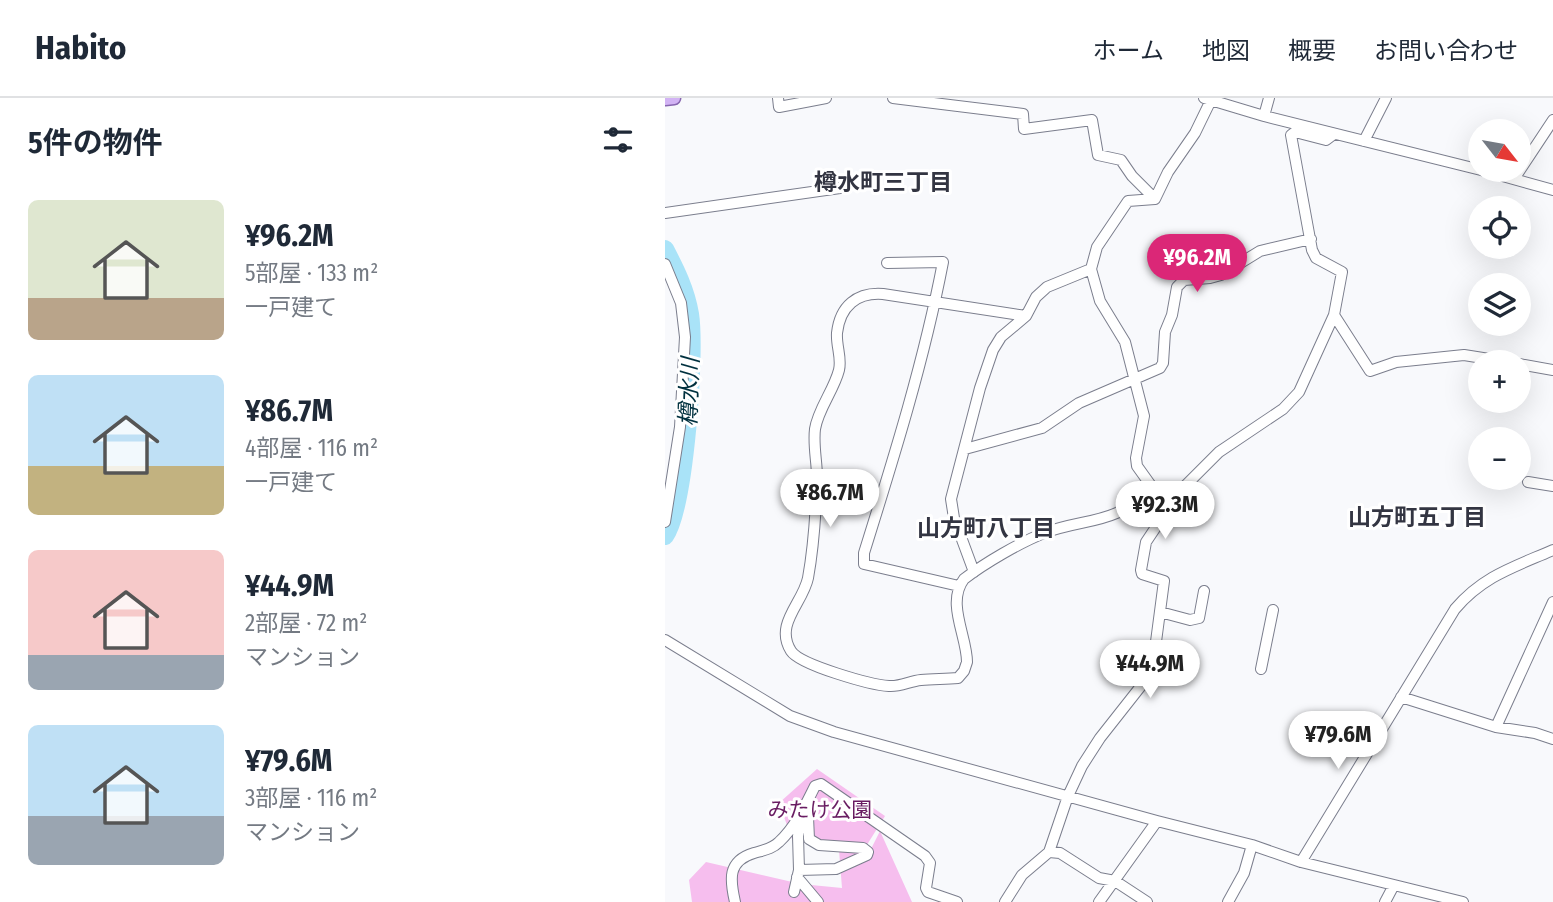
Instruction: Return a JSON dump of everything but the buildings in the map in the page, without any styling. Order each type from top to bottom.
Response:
[{"type":"main road","points":[[665,99],[674,98]]},
{"type":"street","points":[[778,98],[779,107],[826,98]]},
{"type":"street","points":[[893,98],[1023,114],[1024,129],[1092,120],[1098,155],[1121,160],[1132,176],[1155,199]]},
{"type":"street","points":[[1264,116],[1269,98]]},
{"type":"street","points":[[1364,141],[1386,98]]},
{"type":"street","points":[[1155,199],[1168,172],[1195,133],[1209,99],[1264,116],[1468,167]]},
{"type":"street","points":[[1531,153],[1553,120]]},
{"type":"street","points":[[1005,902],[1022,875],[1049,852],[1068,796],[1082,766],[1100,738],[1152,672],[1164,581],[1142,574],[1146,542],[1188,481],[1219,452],[1289,405],[1303,384],[1334,315],[1342,272],[1316,258],[1312,250],[1291,135],[1295,132],[1326,140],[1334,134]]},
{"type":"street","points":[[1525,182],[1553,190]]},
{"type":"street","points":[[665,213],[847,187]]},
{"type":"street","points":[[1155,199],[1128,201],[1097,247],[1091,269],[1100,301],[1125,342],[1145,416],[1136,458],[1137,466],[1152,487],[1172,502]]},
{"type":"street","points":[[965,449],[1042,428],[1079,403],[1160,368],[1163,363],[1165,332],[1172,316],[1177,287],[1184,280],[1221,275],[1260,251],[1311,239]]},
{"type":"street","points":[[887,263],[943,262],[902,430],[864,553],[864,564],[959,586]]},
{"type":"street","points":[[665,264],[681,303],[685,337],[680,427],[665,522]]},
{"type":"street","points":[[974,572],[954,518],[951,499],[980,388],[995,345],[1025,316],[1036,297],[1047,287],[1091,269]]},
{"type":"street","points":[[1025,316],[871,293],[856,298],[842,316],[837,334],[840,362],[838,372],[815,428],[815,522],[808,580],[786,625],[786,638],[791,651],[797,657],[864,682],[891,687],[920,680],[958,678],[966,667],[967,656],[957,609],[959,586],[974,572],[1041,535],[1090,523],[1122,511],[1139,501],[1152,487]]},
{"type":"street","points":[[1334,315],[1370,371],[1396,362],[1468,356]]},
{"type":"street","points":[[1531,366],[1553,370]]},
{"type":"street","points":[[1531,482],[1553,486]]},
{"type":"street","points":[[1301,862],[1450,616],[1469,593],[1487,579],[1553,550]]},
{"type":"street","points":[[1160,612],[1190,620],[1199,618],[1204,591]]},
{"type":"street","points":[[1496,727],[1553,602]]},
{"type":"street","points":[[1261,669],[1273,610]]},
{"type":"street","points":[[665,640],[790,716],[812,724],[1252,845],[1301,862],[1463,902]]},
{"type":"street","points":[[1401,697],[1496,727],[1535,733],[1553,739]]},
{"type":"street","points":[[735,902],[730,880],[735,866],[746,856],[775,846],[803,811],[815,786],[821,784],[925,856],[930,863],[926,888],[928,892],[957,902]]},
{"type":"street","points":[[798,873],[835,869],[867,855],[868,852],[863,848],[819,845],[809,839],[808,817],[803,811]]},
{"type":"street","points":[[794,892],[798,873],[798,836],[803,811]]},
{"type":"street","points":[[1099,902],[1157,821]]},
{"type":"street","points":[[1228,902],[1244,873],[1252,845]]},
{"type":"street","points":[[1049,852],[1060,853],[1099,878],[1115,881],[1147,902]]},
{"type":"street","points":[[798,873],[818,902]]},
{"type":"street","points":[[1385,902],[1394,885]]},
{"type":"green space","name":"みたけ公園","points":[[817,769],[885,816],[865,848],[792,839],[779,803]]},
{"type":"green space","points":[[880,831],[912,902],[692,902],[689,880],[706,862],[801,884],[842,888],[839,850],[871,849]]},
{"type":"waterway","name":"樽水川","points":[[665,249],[686,297],[691,333],[690,393],[683,463],[672,520],[665,536]]},
{"type":"district","name":"樽水町三丁目","points":[[883,182]]},
{"type":"district","name":"山方町五丁目","points":[[1417,517]]},
{"type":"district","name":"山方町八丁目","points":[[986,528]]}]
